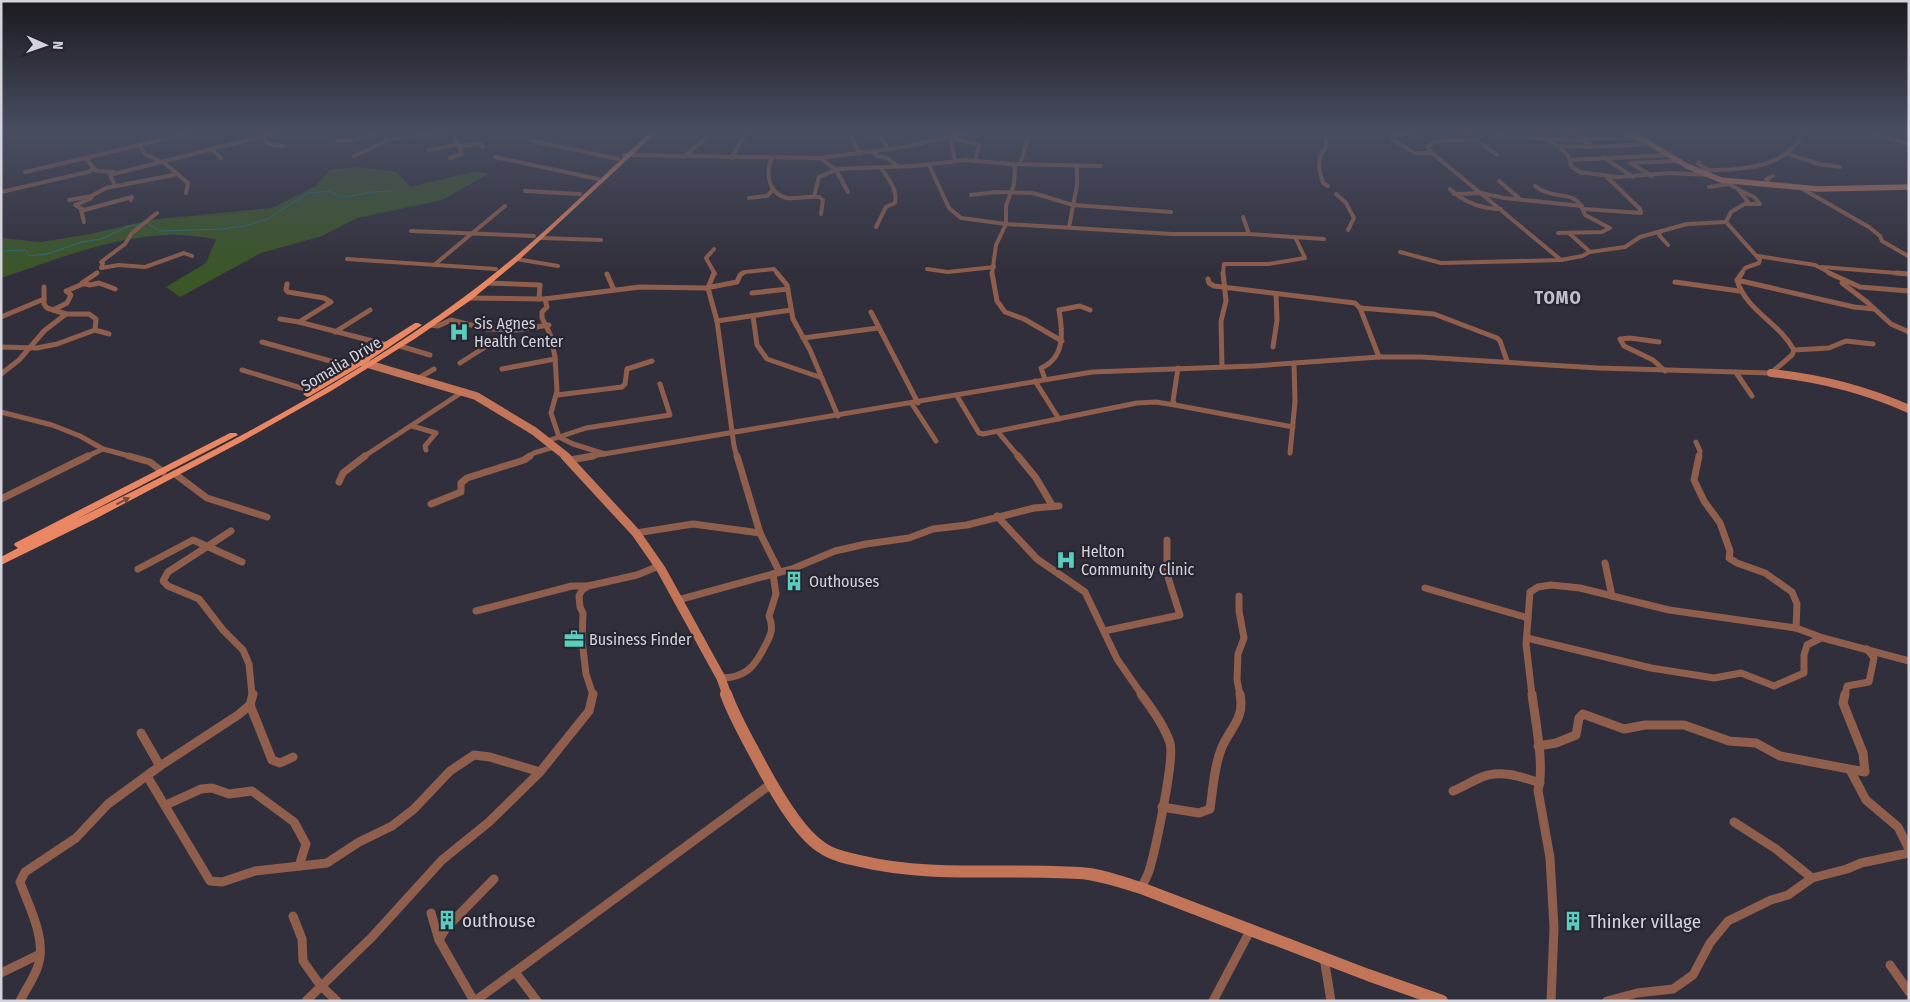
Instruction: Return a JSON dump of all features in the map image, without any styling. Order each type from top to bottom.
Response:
[{"type":"main road","name":"Somalia Drive","points":[[1,561],[175,474],[361,365],[462,295],[538,237],[600,179]]},
{"type":"main road","name":"Somalia Drive","points":[[1,554],[163,472],[311,391],[400,346],[487,283],[516,259],[580,194],[598,180]]},
{"type":"street","points":[[1,192],[55,179]]},
{"type":"street","points":[[110,179],[115,186]]},
{"type":"street","points":[[84,222],[81,210],[75,205],[90,199],[101,190],[153,179]]},
{"type":"street","points":[[183,179],[188,183],[186,193]]},
{"type":"street","points":[[592,179],[598,180]]},
{"type":"street","points":[[768,179],[773,190],[780,198],[819,196],[823,200],[820,214]]},
{"type":"street","points":[[814,196],[819,179]]},
{"type":"street","points":[[840,179],[848,192]]},
{"type":"street","points":[[876,227],[886,207],[895,203],[897,199],[895,191],[888,179]]},
{"type":"street","points":[[936,179],[952,212],[961,218],[1006,224],[1324,239]]},
{"type":"street","points":[[1015,179],[1006,206],[1006,224],[996,245],[993,258],[992,277],[999,307],[1005,312],[1041,327],[1062,341]]},
{"type":"street","points":[[1069,227],[1077,179]]},
{"type":"street","points":[[1322,179],[1323,183],[1328,186]]},
{"type":"street","points":[[1464,179],[1561,260]]},
{"type":"street","points":[[1454,194],[1482,193],[1583,208],[1641,213],[1640,209],[1609,179]]},
{"type":"street","points":[[1767,179],[1769,183]]},
{"type":"street","points":[[1721,180],[1833,189],[1909,187]]},
{"type":"street","points":[[1721,180],[1754,197],[1760,204],[1746,204],[1731,212],[1726,222]]},
{"type":"street","points":[[1499,181],[1521,200]]},
{"type":"street","points":[[1709,187],[1729,184]]},
{"type":"street","points":[[1535,186],[1547,193],[1566,195],[1583,208],[1585,215],[1603,223],[1609,230],[1602,232],[1558,233]]},
{"type":"street","points":[[1799,187],[1869,227],[1880,236],[1882,241],[1908,256]]},
{"type":"street","points":[[1450,189],[1454,194],[1479,208],[1501,209]]},
{"type":"street","points":[[1738,189],[1747,200],[1746,204]]},
{"type":"street","points":[[749,198],[767,196],[773,190]]},
{"type":"street","points":[[525,191],[580,194]]},
{"type":"street","points":[[971,195],[1012,192],[1039,194],[1073,205],[1171,212]]},
{"type":"street","points":[[1336,194],[1346,203],[1354,218],[1348,230]]},
{"type":"street","points":[[69,200],[92,196]]},
{"type":"street","points":[[81,210],[132,197],[131,200]]},
{"type":"street","points":[[434,266],[505,206]]},
{"type":"street","points":[[157,213],[132,233],[125,244],[101,262],[103,263],[101,268],[119,265],[145,267],[184,253],[192,256]]},
{"type":"street","points":[[1243,217],[1249,234]]},
{"type":"street","points":[[1400,252],[1441,263],[1561,260],[1582,256],[1590,252],[1625,247],[1640,238],[1687,224],[1726,222],[1758,256],[1759,263],[1745,268],[1737,280],[1740,291],[1751,305],[1788,337],[1794,350],[1792,355],[1771,373]]},
{"type":"street","points":[[411,232],[601,240]]},
{"type":"street","points":[[1569,233],[1590,252]]},
{"type":"street","points":[[1660,233],[1659,235],[1668,245]]},
{"type":"street","points":[[1222,367],[1221,322],[1226,301],[1223,269],[1226,263],[1268,264],[1303,259],[1296,237]]},
{"type":"street","points":[[714,248],[706,258],[715,274],[708,288],[717,321],[733,434],[740,466],[760,533],[776,573],[776,594],[769,616],[772,623],[772,633],[756,664],[743,674],[731,678],[721,678]]},
{"type":"street","points":[[1758,256],[1818,266],[1908,271]]},
{"type":"street","points":[[346,259],[496,269]]},
{"type":"street","points":[[516,259],[558,266]]},
{"type":"street","points":[[1818,266],[1835,277],[1889,323],[1898,329],[1909,332]]},
{"type":"street","points":[[927,269],[948,272],[994,267]]},
{"type":"street","points":[[467,298],[542,299],[654,286],[708,288],[737,282],[740,275],[744,272],[772,269],[784,280],[788,289],[792,319],[822,378],[838,416]]},
{"type":"street","points":[[83,284],[83,282],[97,274]]},
{"type":"street","points":[[607,274],[614,290]]},
{"type":"street","points":[[1835,277],[1865,288],[1909,291]]},
{"type":"street","points":[[1208,279],[1211,285],[1349,302],[1360,308],[1434,314],[1497,338],[1500,341],[1507,361]]},
{"type":"street","points":[[1737,280],[1854,307],[1874,309]]},
{"type":"street","points":[[1675,282],[1740,291]]},
{"type":"street","points":[[53,310],[67,303],[71,295],[66,291],[68,289],[83,284],[99,283],[115,289]]},
{"type":"street","points":[[487,283],[540,285],[542,299],[547,307],[542,312],[542,318],[548,325],[555,360],[556,395],[551,413],[553,442]]},
{"type":"street","points":[[287,284],[286,290],[288,292],[331,302],[299,322]]},
{"type":"street","points":[[44,286],[44,300],[47,308],[66,314],[89,314],[96,319],[95,330]]},
{"type":"street","points":[[752,293],[788,289]]},
{"type":"street","points":[[1273,347],[1277,320],[1276,294]]},
{"type":"street","points":[[1,317],[44,300]]},
{"type":"street","points":[[1045,379],[1041,368],[1050,366],[1062,341],[1062,322],[1059,310],[1080,306],[1090,310]]},
{"type":"street","points":[[1360,308],[1379,357]]},
{"type":"street","points":[[335,332],[370,310]]},
{"type":"street","points":[[717,321],[791,310]]},
{"type":"street","points":[[871,312],[915,403],[936,441]]},
{"type":"street","points":[[1,374],[15,365],[46,330],[61,320],[66,314]]},
{"type":"street","points":[[753,316],[757,345],[767,359],[822,378]]},
{"type":"street","points":[[280,319],[299,322],[388,345]]},
{"type":"street","points":[[430,325],[438,326],[454,320],[487,329],[512,330],[548,325]]},
{"type":"street","points":[[803,338],[878,328]]},
{"type":"street","points":[[1,347],[28,350],[58,345],[95,330],[109,334]]},
{"type":"street","points":[[460,363],[512,330]]},
{"type":"street","points":[[1659,342],[1630,338],[1620,339],[1620,342],[1632,351],[1655,360],[1666,371]]},
{"type":"street","points":[[1794,350],[1829,348],[1846,341],[1873,344]]},
{"type":"street","points":[[262,342],[342,363],[361,365],[464,391],[499,409],[553,442],[636,533],[659,566],[721,678],[731,708],[771,784],[805,834],[820,847],[844,858],[889,868],[1001,873],[1079,873],[1106,877],[1141,888],[1442,1001]]},
{"type":"street","points":[[400,346],[430,355]]},
{"type":"street","points":[[570,460],[1092,372],[1222,367],[1379,357],[1507,361],[1598,368],[1736,374],[1771,373],[1824,379],[1878,396],[1909,409]]},
{"type":"street","points":[[502,369],[555,360]]},
{"type":"street","points":[[556,395],[622,387],[628,368],[652,361]]},
{"type":"street","points":[[1290,453],[1296,380],[1294,363]]},
{"type":"street","points":[[1175,405],[1178,368]]},
{"type":"street","points":[[418,379],[434,369]]},
{"type":"street","points":[[242,370],[311,391]]},
{"type":"street","points":[[1736,374],[1752,396]]},
{"type":"street","points":[[1035,381],[1059,419]]},
{"type":"street","points":[[431,504],[461,492],[461,483],[467,478],[524,460],[553,442],[586,428],[670,414],[660,384]]},
{"type":"street","points":[[338,482],[343,473],[353,465],[464,391]]},
{"type":"street","points":[[957,396],[979,433],[986,434],[1147,402],[1226,412],[1293,427]]},
{"type":"street","points":[[1,412],[52,425],[80,436],[103,449],[150,462],[163,472]]},
{"type":"street","points":[[412,426],[436,433],[425,446],[426,450]]},
{"type":"street","points":[[678,600],[792,569],[835,551],[908,538],[933,529],[967,526],[997,516],[1056,506],[1036,478],[998,432]]},
{"type":"street","points":[[553,442],[573,444],[606,454]]},
{"type":"street","points":[[1696,442],[1700,452],[1694,480],[1704,501],[1720,523],[1730,551],[1730,558],[1734,562],[1765,573],[1796,598],[1796,628]]},
{"type":"street","points":[[1,499],[103,449]]},
{"type":"street","points":[[175,474],[207,498],[267,516]]},
{"type":"street","points":[[997,516],[1036,559],[1085,592],[1117,659],[1154,713],[1170,743],[1170,766],[1162,808],[1149,871],[1141,888]]},
{"type":"street","points":[[636,533],[693,524],[760,533]]},
{"type":"street","points":[[231,531],[168,572],[163,581],[168,586],[199,599],[222,630],[243,650],[249,664],[253,692],[250,705],[272,760],[280,764],[293,757]]},
{"type":"street","points":[[138,568],[189,540],[195,540],[242,562]]},
{"type":"street","points":[[1104,631],[1176,618],[1180,615],[1167,574],[1167,540]]},
{"type":"street","points":[[1605,563],[1612,596]]},
{"type":"street","points":[[476,611],[572,586],[588,586],[620,579],[659,566]]},
{"type":"street","points":[[1551,1001],[1553,908],[1550,858],[1538,790],[1540,783],[1538,746],[1527,638],[1530,592],[1538,587],[1551,585],[1580,588],[1670,610],[1796,628],[1823,638],[1909,661]]},
{"type":"street","points":[[306,1001],[320,985],[372,938],[442,860],[488,822],[540,772],[589,711],[593,700],[593,692],[586,674],[582,640],[583,613],[580,607],[579,596],[582,590],[588,586]]},
{"type":"street","points":[[1425,588],[1528,618]]},
{"type":"street","points":[[1162,808],[1199,813],[1210,809],[1216,767],[1222,747],[1234,728],[1243,707],[1237,680],[1238,654],[1244,638],[1239,611],[1239,596]]},
{"type":"street","points":[[1527,638],[1651,668],[1714,678],[1741,673],[1774,686],[1804,673],[1804,655],[1807,645],[1818,638],[1823,638]]},
{"type":"street","points":[[1538,746],[1556,743],[1576,735],[1579,718],[1583,714],[1624,729],[1644,725],[1684,724],[1728,741],[1756,742],[1780,756],[1865,772],[1863,753],[1842,702],[1847,686],[1869,682],[1874,658],[1867,649]]},
{"type":"street","points":[[20,1001],[39,962],[40,954],[37,930],[20,882],[25,872],[71,843],[108,804],[250,705]]},
{"type":"street","points":[[141,733],[160,766]]},
{"type":"street","points":[[147,776],[210,881],[222,882],[255,871],[327,863],[359,842],[392,826],[414,809],[450,770],[474,755],[540,772]]},
{"type":"street","points":[[1850,770],[1866,800],[1898,827],[1909,849]]},
{"type":"street","points":[[1453,791],[1495,773],[1526,778],[1540,783]]},
{"type":"street","points":[[430,913],[439,940],[475,1001],[771,784]]},
{"type":"street","points":[[166,806],[202,788],[212,788],[229,794],[252,790],[294,822],[306,844],[299,866]]},
{"type":"street","points":[[1734,822],[1776,849],[1812,878]]},
{"type":"street","points":[[1607,1001],[1637,993],[1673,988],[1693,975],[1710,944],[1728,921],[1771,900],[1788,895],[1812,878],[1847,869],[1861,863],[1909,853]]},
{"type":"street","points":[[439,940],[446,928],[494,879]]},
{"type":"street","points":[[294,916],[302,938],[303,961],[320,985],[337,1001]]},
{"type":"street","points":[[1213,1001],[1251,929]]},
{"type":"street","points":[[1,973],[40,954]]},
{"type":"street","points":[[1324,958],[1331,1001]]},
{"type":"street","points":[[1890,965],[1909,992]]},
{"type":"street","points":[[515,972],[537,1001]]},
{"type":"green space","points":[[322,179],[403,179],[410,187],[445,179],[480,179],[442,200],[357,218],[322,236],[261,253],[180,297],[166,287],[206,263],[216,239],[173,235],[125,240],[83,250],[1,278],[1,238],[41,242],[90,234],[150,220],[272,208],[316,186]]},
{"type":"waterway","points":[[147,223],[159,231],[222,229],[244,226],[268,219],[308,193],[329,191],[338,196],[346,197],[371,192],[393,191]]},
{"type":"waterway","points":[[1,251],[25,250],[30,256],[47,254],[82,242],[101,239],[129,226],[142,224]]},
{"type":"place","name":"Sis Agnes Health Center","points":[[459,332]]},
{"type":"place","name":"Helton Community Clinic","points":[[1066,560]]},
{"type":"place","name":"Outhouses","points":[[794,581]]},
{"type":"place","name":"Business Finder","points":[[574,639]]},
{"type":"place","name":"outhouse","points":[[447,920]]},
{"type":"place","name":"Thinker village","points":[[1573,921]]},
{"type":"district","name":"TOMO","points":[[1558,298]]}]
